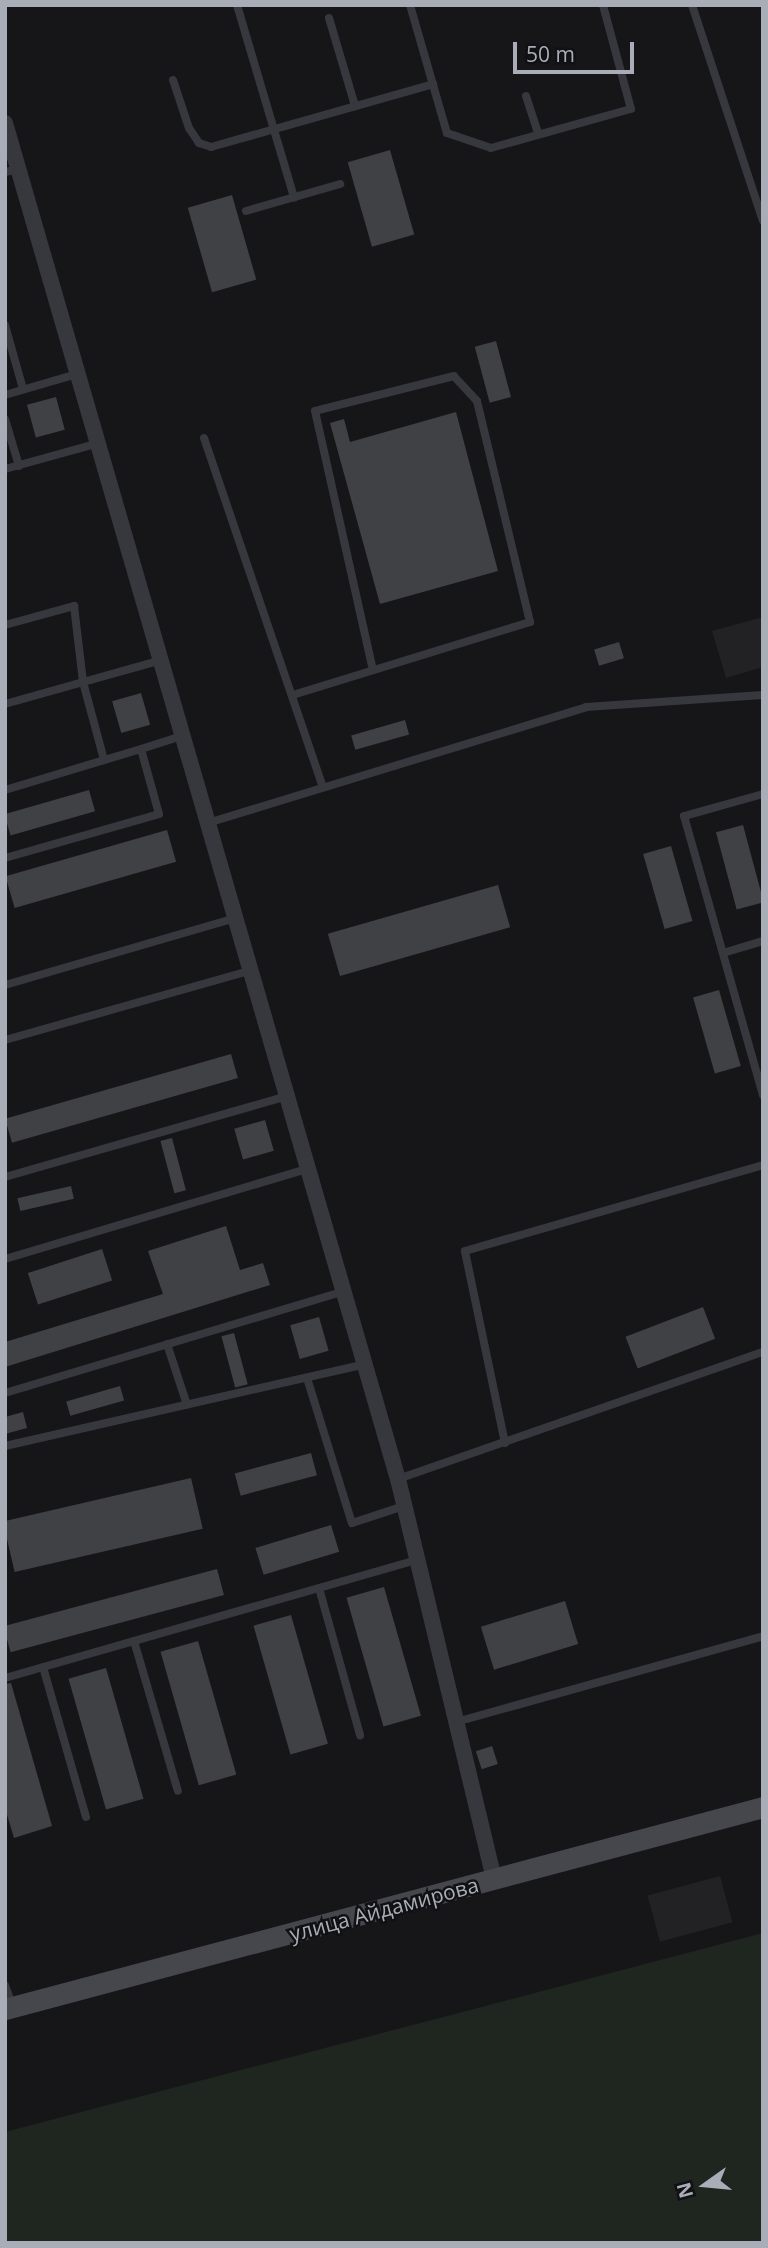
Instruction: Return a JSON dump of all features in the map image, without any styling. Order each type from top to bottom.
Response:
[{"type":"main road","name":"улица Айдамирова","points":[[9,2008],[763,1807]]},
{"type":"street","points":[[5,123],[12,171],[102,442],[398,1479],[494,1880]]},
{"type":"lane","points":[[237,5],[294,198]]},
{"type":"lane","points":[[410,5],[447,133],[491,148],[631,109],[603,5]]},
{"type":"lane","points":[[692,5],[763,220]]},
{"type":"lane","points":[[329,18],[355,106]]},
{"type":"lane","points":[[173,80],[199,143],[211,147],[433,85]]},
{"type":"lane","points":[[526,96],[538,134]]},
{"type":"lane","points":[[246,211],[340,184]]},
{"type":"lane","points":[[5,325],[23,389]]},
{"type":"lane","points":[[5,394],[81,373]]},
{"type":"lane","points":[[296,694],[372,666],[530,622],[477,401],[454,376],[315,411],[372,666]]},
{"type":"lane","points":[[5,419],[19,466]]},
{"type":"lane","points":[[204,438],[285,685],[296,694],[323,787]]},
{"type":"lane","points":[[5,469],[102,442]]},
{"type":"lane","points":[[5,625],[74,606],[83,682],[104,760]]},
{"type":"lane","points":[[5,705],[165,659]]},
{"type":"lane","points":[[211,822],[586,707],[763,695]]},
{"type":"lane","points":[[5,790],[186,735]]},
{"type":"lane","points":[[5,858],[159,814],[141,749]]},
{"type":"lane","points":[[763,794],[684,816],[763,1095]]},
{"type":"lane","points":[[5,985],[239,917]]},
{"type":"lane","points":[[723,953],[763,941]]},
{"type":"lane","points":[[5,1040],[253,969]]},
{"type":"lane","points":[[5,1177],[289,1096]]},
{"type":"lane","points":[[505,1443],[465,1251],[763,1165]]},
{"type":"lane","points":[[5,1259],[310,1168]]},
{"type":"lane","points":[[5,1393],[345,1291]]},
{"type":"lane","points":[[167,1344],[187,1405]]},
{"type":"lane","points":[[398,1479],[763,1352]]},
{"type":"lane","points":[[5,1446],[365,1364]]},
{"type":"lane","points":[[307,1378],[352,1522],[404,1506]]},
{"type":"lane","points":[[5,1678],[417,1560]]},
{"type":"lane","points":[[319,1588],[360,1735]]},
{"type":"lane","points":[[456,1722],[763,1636]]},
{"type":"lane","points":[[134,1641],[178,1791]]},
{"type":"lane","points":[[43,1667],[86,1817]]},
{"type":"lane","points":[[5,1985],[9,2008]]},
{"type":"shaded area","points":[[763,617],[763,667],[726,678],[712,631]]},
{"type":"shaded area","points":[[720,1876],[732,1922],[660,1942],[648,1895]]},
{"type":"shaded area","points":[[763,1933],[763,2243],[5,2243],[5,2132]]},
{"type":"building","points":[[390,150],[414,235],[372,247],[348,162]]},
{"type":"building","points":[[232,195],[256,280],[212,292],[188,208]]},
{"type":"building","points":[[496,341],[511,397],[490,403],[475,347]]},
{"type":"building","points":[[56,397],[65,430],[36,438],[27,405]]},
{"type":"building","points":[[456,412],[498,571],[380,604],[330,423],[344,419],[350,442]]},
{"type":"building","points":[[619,642],[624,658],[599,666],[594,650]]},
{"type":"building","points":[[141,693],[150,725],[121,733],[112,701]]},
{"type":"building","points":[[405,720],[409,734],[355,750],[351,735]]},
{"type":"building","points":[[89,790],[95,811],[10,835],[5,814]]},
{"type":"building","points":[[743,825],[763,902],[737,910],[716,832]]},
{"type":"building","points":[[167,830],[176,862],[15,908],[6,876]]},
{"type":"building","points":[[671,846],[692,921],[665,929],[643,854]]},
{"type":"building","points":[[498,885],[510,927],[340,976],[328,934]]},
{"type":"building","points":[[719,990],[741,1066],[715,1073],[693,997]]},
{"type":"building","points":[[231,1054],[238,1078],[12,1143],[5,1119]]},
{"type":"building","points":[[265,1120],[274,1151],[243,1160],[234,1129]]},
{"type":"building","points":[[172,1138],[186,1190],[174,1193],[160,1141]]},
{"type":"building","points":[[71,1186],[74,1199],[20,1211],[17,1198]]},
{"type":"building","points":[[226,1226],[240,1270],[263,1263],[270,1285],[5,1367],[5,1342],[163,1294],[148,1251]]},
{"type":"building","points":[[102,1249],[112,1280],[38,1304],[28,1273]]},
{"type":"building","points":[[703,1307],[715,1339],[638,1368],[626,1337]]},
{"type":"building","points":[[319,1317],[329,1351],[300,1359],[290,1325]]},
{"type":"building","points":[[234,1333],[248,1384],[235,1388],[221,1336]]},
{"type":"building","points":[[120,1386],[124,1400],[70,1416],[66,1401]]},
{"type":"building","points":[[23,1412],[27,1428],[5,1434],[5,1417]]},
{"type":"building","points":[[311,1453],[317,1475],[241,1496],[235,1473]]},
{"type":"building","points":[[191,1478],[203,1529],[15,1572],[5,1521]]},
{"type":"building","points":[[331,1525],[339,1552],[264,1575],[255,1548]]},
{"type":"building","points":[[217,1569],[224,1595],[11,1652],[5,1626]]},
{"type":"building","points":[[384,1587],[421,1716],[383,1727],[347,1598]]},
{"type":"building","points":[[565,1601],[578,1644],[494,1670],[481,1627]]},
{"type":"building","points":[[291,1615],[328,1744],[290,1755],[254,1626]]},
{"type":"building","points":[[198,1641],[236,1775],[199,1785],[161,1652]]},
{"type":"building","points":[[106,1668],[143,1799],[106,1809],[69,1679]]},
{"type":"building","points":[[11,1683],[52,1826],[14,1838],[5,1808],[5,1684]]},
{"type":"building","points":[[492,1746],[498,1764],[482,1769],[476,1751]]}]
